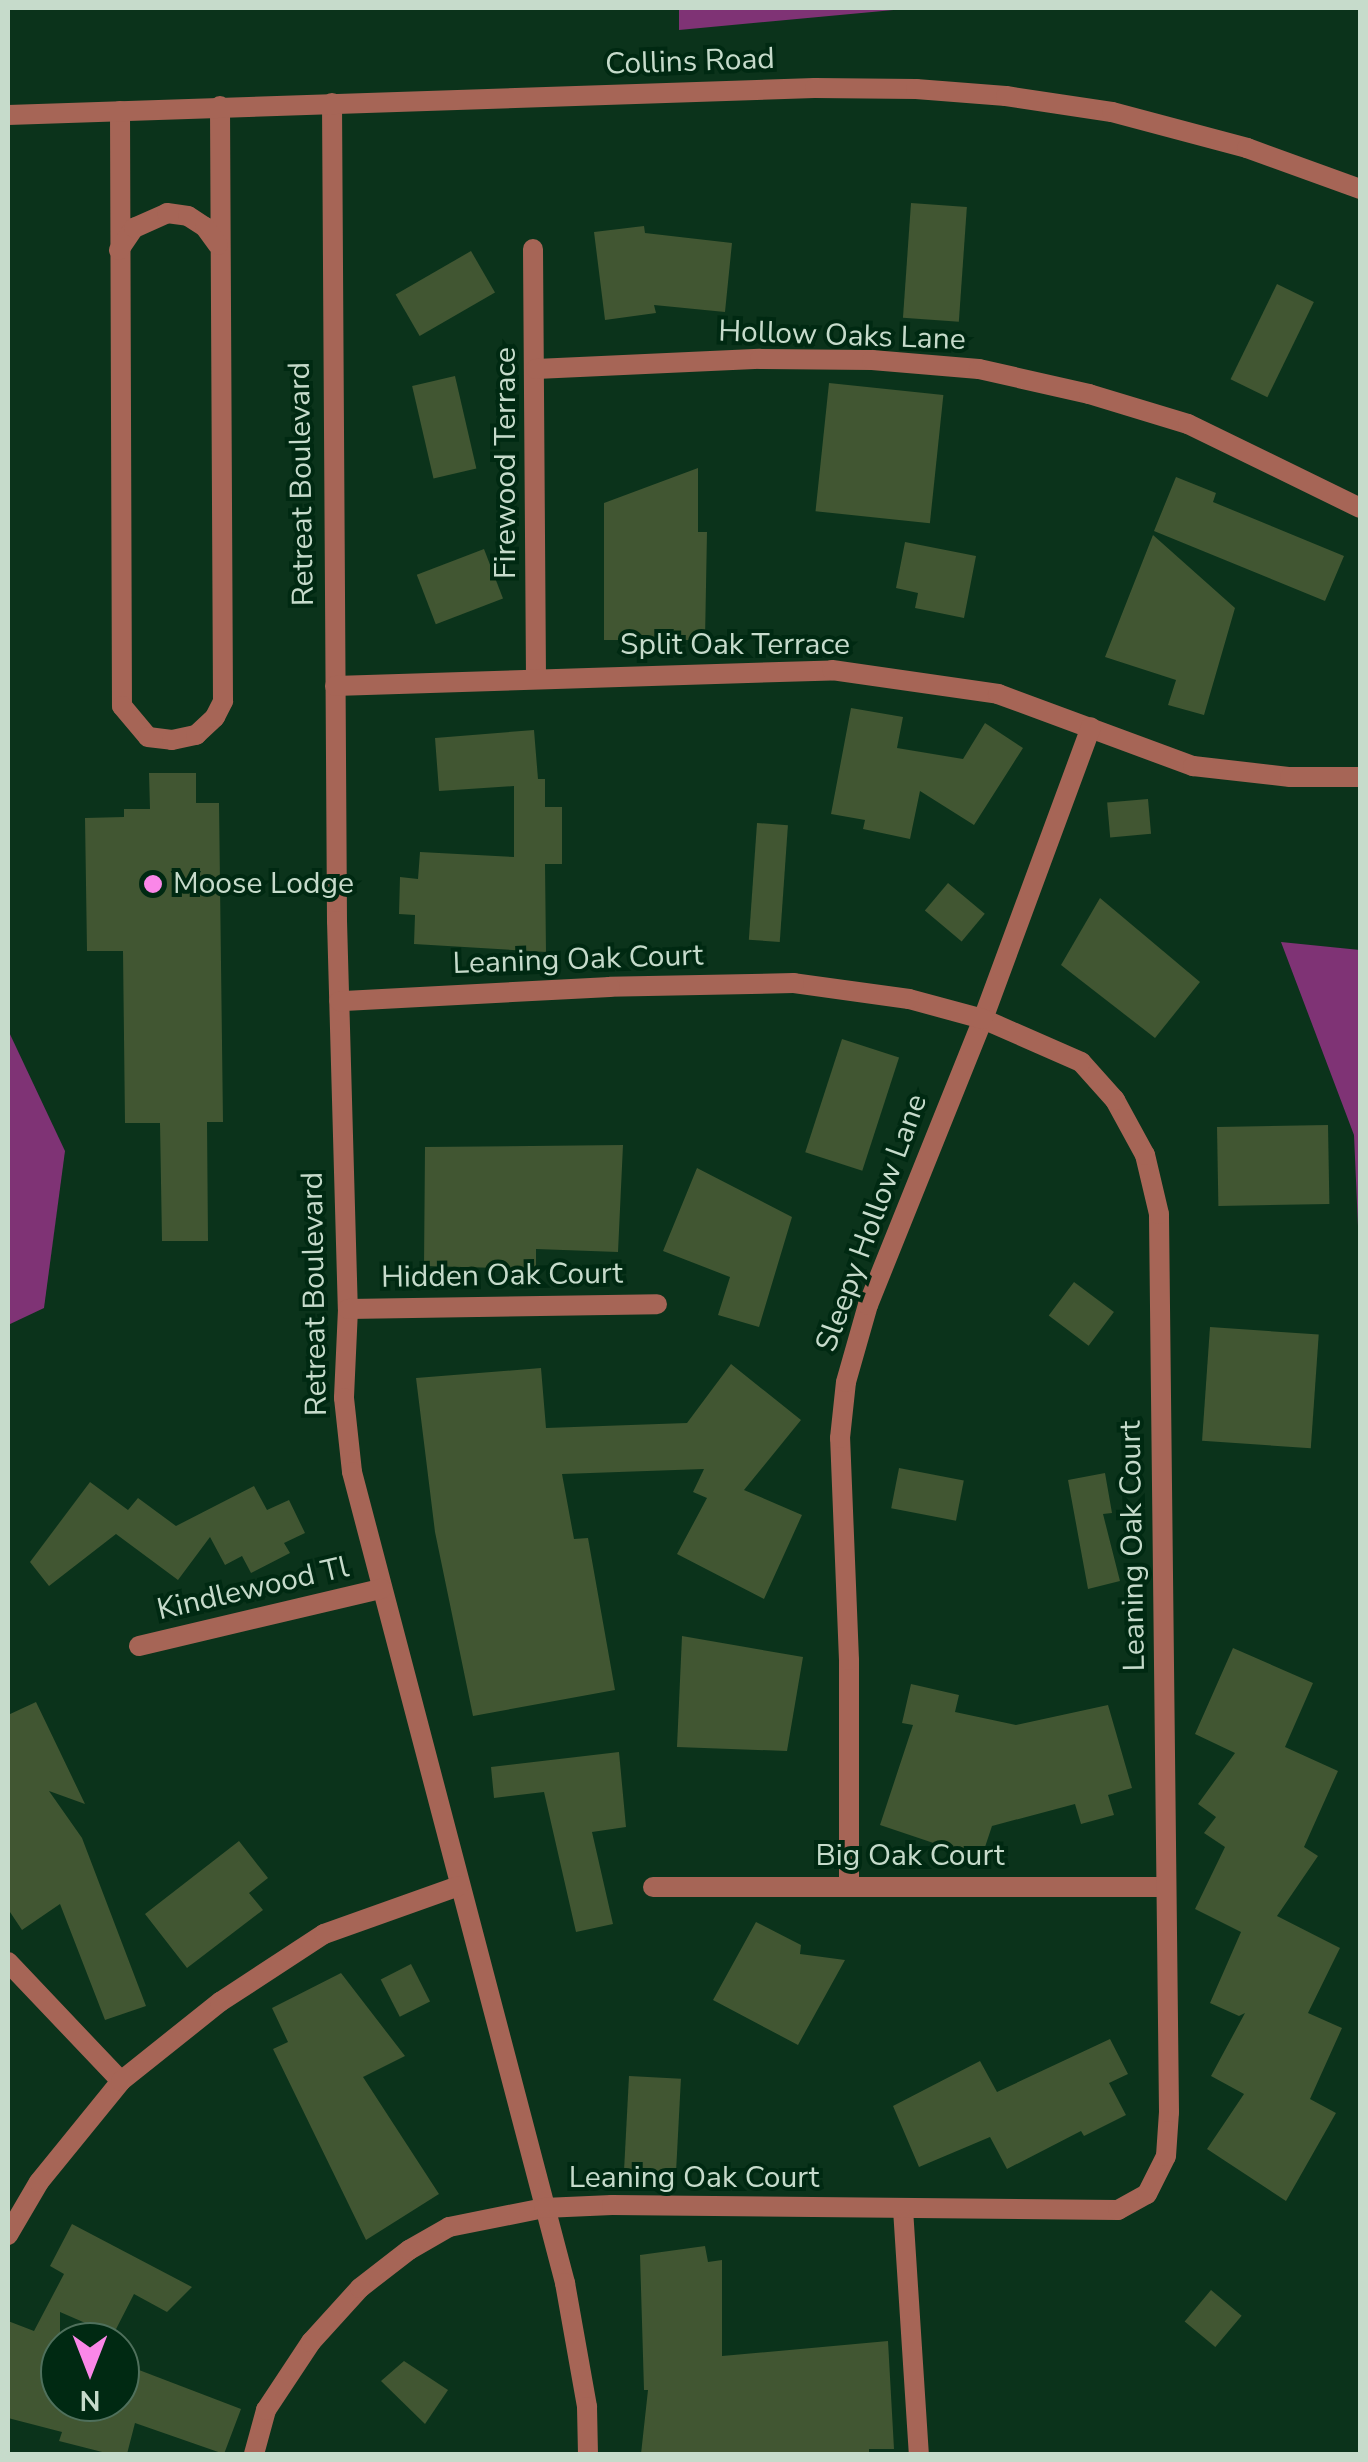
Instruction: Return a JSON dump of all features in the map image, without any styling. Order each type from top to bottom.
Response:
[{"type":"street","name":"Collins Road","points":[[8,114],[815,88],[1006,96],[1112,112],[1247,148],[1360,190]]},
{"type":"street","name":"Retreat Boulevard","points":[[332,104],[339,1000],[348,1309],[344,1398],[352,1472],[565,2283],[587,2407],[588,2454]]},
{"type":"street","points":[[120,111],[122,706],[148,737],[172,740],[196,734],[215,716],[223,700],[220,106]]},
{"type":"street","points":[[119,250],[134,228],[167,213],[188,216],[206,227],[218,245]]},
{"type":"street","name":"Firewood Terrace","points":[[533,249],[536,678]]},
{"type":"street","name":"Hollow Oaks Lane","points":[[536,370],[760,359],[872,360],[979,370],[1090,394],[1188,424],[1360,508]]},
{"type":"street","name":"Split Oak Terrace","points":[[335,686],[832,670],[998,694],[1193,766],[1290,777],[1360,777]]},
{"type":"street","name":"Sleepy Hollow Lane","points":[[849,1885],[849,1660],[840,1438],[846,1382],[868,1305],[983,1018],[1091,727]]},
{"type":"street","name":"Leaning Oak Court","points":[[254,2454],[266,2410],[311,2342],[360,2288],[449,2227],[544,2208],[1118,2210],[1147,2194],[1166,2156],[1169,2112],[1159,1214],[1145,1155],[1115,1100],[1081,1062],[983,1018],[909,999],[794,983],[339,1000]]},
{"type":"street","name":"Hidden Oak Court","points":[[348,1309],[657,1304]]},
{"type":"street","name":"Kindlewood Tl","points":[[139,1646],[381,1590]]},
{"type":"street","points":[[8,2234],[39,2182],[121,2081],[220,2002],[324,1934],[459,1886]]},
{"type":"street","name":"Big Oak Court","points":[[652,1887],[1166,1887]]},
{"type":"street","points":[[8,1962],[121,2081]]},
{"type":"street","points":[[904,2209],[919,2454]]},
{"type":"shaded area","points":[[679,8],[915,8],[679,30]]},
{"type":"shaded area","points":[[1281,942],[1360,950],[1360,1272],[1354,1135]]},
{"type":"shaded area","points":[[8,1030],[65,1151],[44,1308],[8,1325]]},
{"type":"building","points":[[911,203],[967,207],[959,322],[903,318]]},
{"type":"building","points":[[644,226],[645,233],[732,243],[725,312],[654,305],[656,313],[605,320],[594,232]]},
{"type":"building","points":[[471,251],[495,293],[420,336],[396,294]]},
{"type":"building","points":[[1277,284],[1314,302],[1267,397],[1231,379]]},
{"type":"building","points":[[455,376],[476,469],[433,478],[412,386]]},
{"type":"building","points":[[829,383],[943,395],[930,523],[816,511]]},
{"type":"building","points":[[698,468],[698,532],[707,532],[705,640],[604,640],[604,503]]},
{"type":"building","points":[[1176,477],[1216,493],[1213,502],[1344,556],[1325,601],[1154,531]]},
{"type":"building","points":[[1153,535],[1235,608],[1204,715],[1168,705],[1176,680],[1105,657]]},
{"type":"building","points":[[905,542],[976,556],[964,618],[915,608],[918,593],[896,588]]},
{"type":"building","points":[[484,549],[503,598],[436,624],[417,575]]},
{"type":"building","points":[[851,708],[903,717],[897,748],[963,759],[985,723],[1023,748],[974,825],[920,791],[910,839],[863,829],[865,820],[831,814]]},
{"type":"building","points":[[534,730],[538,779],[545,779],[545,807],[562,807],[562,864],[545,864],[546,952],[414,944],[415,915],[399,914],[400,877],[418,879],[420,852],[514,857],[514,786],[439,791],[435,738]]},
{"type":"building","name":"Moose Lodge","points":[[149,773],[196,773],[196,803],[219,803],[223,1122],[207,1122],[208,1241],[162,1241],[160,1123],[125,1123],[123,951],[87,951],[85,818],[124,817],[124,809],[150,809]]},
{"type":"building","points":[[1148,799],[1151,834],[1110,837],[1107,803]]},
{"type":"building","points":[[757,823],[788,825],[780,942],[749,940]]},
{"type":"building","points":[[948,883],[985,914],[962,941],[925,911]]},
{"type":"building","points":[[1100,898],[1200,982],[1155,1038],[1061,965]]},
{"type":"building","points":[[842,1039],[899,1058],[862,1171],[805,1152]]},
{"type":"building","points":[[1328,1125],[1329,1204],[1218,1206],[1217,1127]]},
{"type":"building","points":[[623,1145],[618,1252],[536,1249],[536,1269],[424,1266],[425,1147]]},
{"type":"building","points":[[697,1168],[792,1217],[759,1327],[718,1315],[730,1277],[663,1251]]},
{"type":"building","points":[[1074,1282],[1114,1312],[1089,1346],[1049,1316]]},
{"type":"building","points":[[1210,1327],[1319,1335],[1311,1448],[1202,1441]]},
{"type":"building","points":[[731,1364],[801,1420],[744,1490],[802,1515],[764,1599],[677,1554],[707,1498],[693,1492],[704,1469],[562,1474],[574,1539],[588,1538],[615,1690],[473,1716],[435,1532],[416,1378],[541,1368],[546,1428],[687,1423]]},
{"type":"building","points":[[899,1468],[964,1481],[956,1521],[891,1508]]},
{"type":"building","points":[[1105,1473],[1112,1513],[1103,1514],[1120,1581],[1088,1589],[1068,1480]]},
{"type":"building","points":[[90,1482],[128,1510],[138,1498],[176,1526],[254,1486],[267,1510],[289,1500],[305,1533],[284,1543],[290,1553],[251,1573],[242,1556],[225,1565],[210,1537],[178,1580],[116,1534],[49,1586],[30,1562]]},
{"type":"building","points":[[682,1636],[803,1657],[787,1751],[677,1747]]},
{"type":"building","points":[[1233,1648],[1313,1683],[1285,1747],[1338,1771],[1304,1847],[1318,1856],[1277,1916],[1340,1948],[1308,2013],[1342,2028],[1310,2099],[1336,2113],[1286,2201],[1207,2149],[1244,2094],[1211,2076],[1245,2013],[1239,2016],[1210,2003],[1241,1932],[1195,1909],[1225,1847],[1204,1833],[1216,1817],[1198,1804],[1235,1753],[1195,1734]]},
{"type":"building","points":[[911,1684],[959,1695],[955,1712],[1016,1725],[1108,1705],[1132,1788],[1108,1795],[1114,1815],[1081,1824],[1075,1804],[992,1826],[981,1859],[880,1825],[913,1725],[902,1723]]},
{"type":"building","points":[[36,1702],[85,1804],[49,1791],[82,1838],[146,2006],[105,2020],[60,1904],[22,1930],[8,1909],[8,1715]]},
{"type":"building","points":[[619,1752],[626,1827],[592,1832],[613,1924],[576,1932],[544,1792],[494,1798],[491,1767]]},
{"type":"building","points":[[239,1841],[268,1878],[249,1893],[263,1910],[187,1968],[145,1914]]},
{"type":"building","points":[[756,1922],[801,1945],[800,1954],[845,1960],[798,2045],[713,2000]]},
{"type":"building","points":[[411,1964],[430,2001],[400,2017],[381,1979]]},
{"type":"building","points":[[341,1973],[405,2056],[363,2077],[439,2194],[366,2240],[273,2049],[288,2042],[272,2008]]},
{"type":"building","points":[[1110,2039],[1128,2074],[1109,2083],[1126,2115],[1084,2136],[1081,2131],[1007,2169],[990,2137],[919,2167],[893,2106],[980,2061],[997,2092]]},
{"type":"building","points":[[629,2076],[681,2079],[676,2177],[624,2174]]},
{"type":"building","points":[[72,2224],[192,2287],[167,2312],[134,2294],[120,2322],[83,2322],[60,2312],[60,2322],[40,2322],[40,2422],[140,2422],[140,2370],[241,2409],[224,2454],[135,2423],[127,2454],[110,2454],[59,2441],[62,2432],[8,2418],[8,2321],[34,2331],[64,2274],[50,2266]]},
{"type":"building","points":[[705,2246],[708,2262],[722,2260],[722,2356],[888,2341],[894,2449],[869,2449],[869,2454],[641,2454],[648,2390],[644,2390],[640,2255]]},
{"type":"building","points":[[1211,2290],[1242,2316],[1215,2347],[1185,2321]]},
{"type":"building","points":[[404,2361],[448,2390],[425,2424],[381,2381]]},
{"type":"place","name":"Moose Lodge","points":[[153,884]]}]
